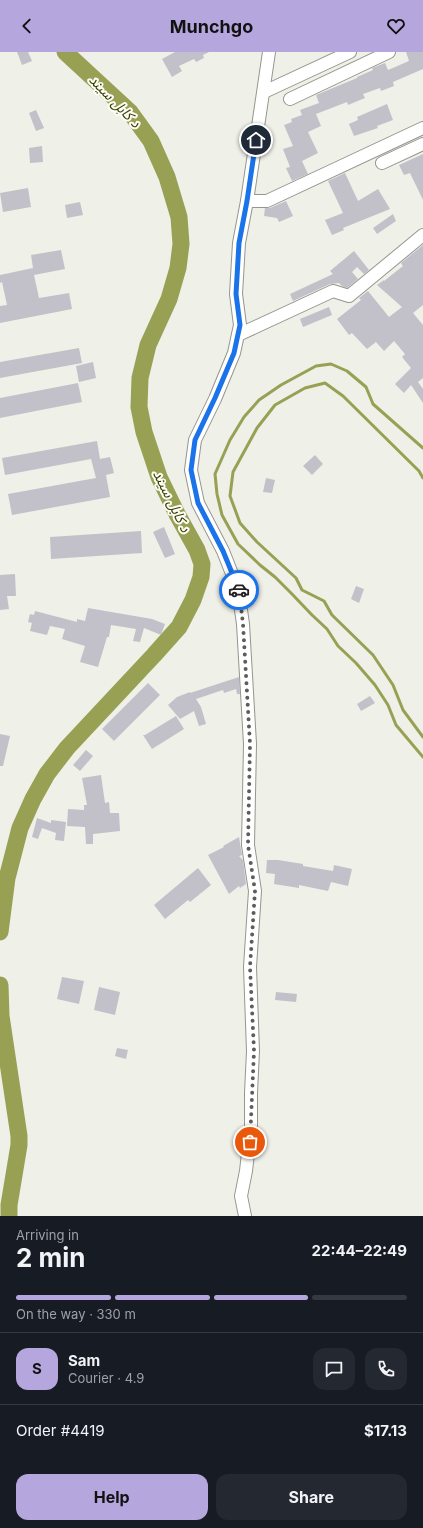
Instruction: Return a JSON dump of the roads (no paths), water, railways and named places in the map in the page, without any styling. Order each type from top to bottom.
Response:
[{"type":"street","points":[[245,1216],[241,1196],[246,1172],[251,1127],[251,1093],[254,1051],[250,967],[255,891],[248,845],[250,744],[243,624],[238,589],[223,551],[198,503],[191,470],[195,440],[234,353],[240,325],[236,294],[239,243],[247,201],[269,52]]},
{"type":"street","points":[[264,92],[350,52]]},
{"type":"street","points":[[290,98],[389,52]]},
{"type":"street","points":[[247,201],[267,201],[423,128]]},
{"type":"street","points":[[382,163],[423,144]]},
{"type":"street","points":[[238,335],[333,291],[349,296],[423,236]]},
{"type":"waterway","name":"د کابل سيند","points":[[0,932],[7,878],[20,828],[33,799],[47,774],[67,748],[179,627],[193,600],[201,577],[202,564],[197,550],[159,477],[144,432],[139,407],[140,378],[148,345],[169,299],[178,268],[181,244],[179,217],[167,177],[151,141],[130,112],[65,52]]},
{"type":"waterway","points":[[423,448],[373,404],[366,387],[347,371],[331,364],[316,366],[281,385],[259,400],[244,417],[230,440],[215,474],[217,494],[222,515],[238,544],[275,577],[327,629],[338,646],[356,663],[375,685],[388,705],[396,725],[423,757]]},
{"type":"waterway","points":[[423,478],[419,471],[343,396],[325,383],[305,388],[275,405],[257,428],[233,472],[230,496],[240,523],[257,542],[296,578],[302,590],[324,601],[332,615],[373,655],[393,685],[403,710],[423,737]]},
{"type":"waterway","name":"د کابل سيند","points":[[0,985],[1,1016],[19,1136],[19,1145],[9,1205],[9,1216]]}]
